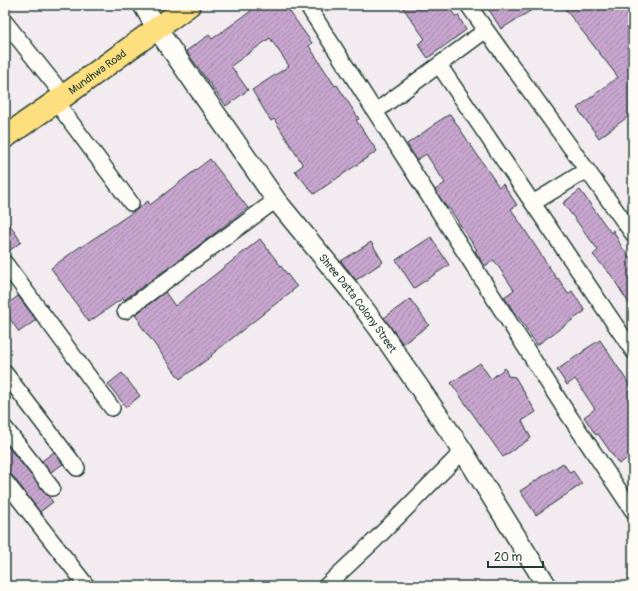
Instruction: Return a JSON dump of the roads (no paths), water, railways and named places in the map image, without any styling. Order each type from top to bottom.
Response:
[{"type":"main road","name":"Mundhwa Road","points":[[5,137],[190,5]]},
{"type":"street","name":"Shree Datta Colony Street","points":[[143,5],[157,29],[276,200],[379,328],[463,451],[547,586]]},
{"type":"street","points":[[307,5],[566,411],[633,512]]},
{"type":"street","points":[[468,5],[633,234]]},
{"type":"street","points":[[5,22],[131,203]]},
{"type":"street","points":[[375,112],[486,30]]},
{"type":"street","points":[[440,65],[633,350]]},
{"type":"street","points":[[533,204],[587,170]]},
{"type":"street","points":[[125,311],[276,200]]},
{"type":"street","points":[[5,263],[112,408]]},
{"type":"street","points":[[5,373],[77,468]]},
{"type":"street","points":[[5,428],[52,488]]},
{"type":"street","points":[[326,586],[375,540],[463,451]]},
{"type":"street","points":[[5,481],[87,586]]}]
